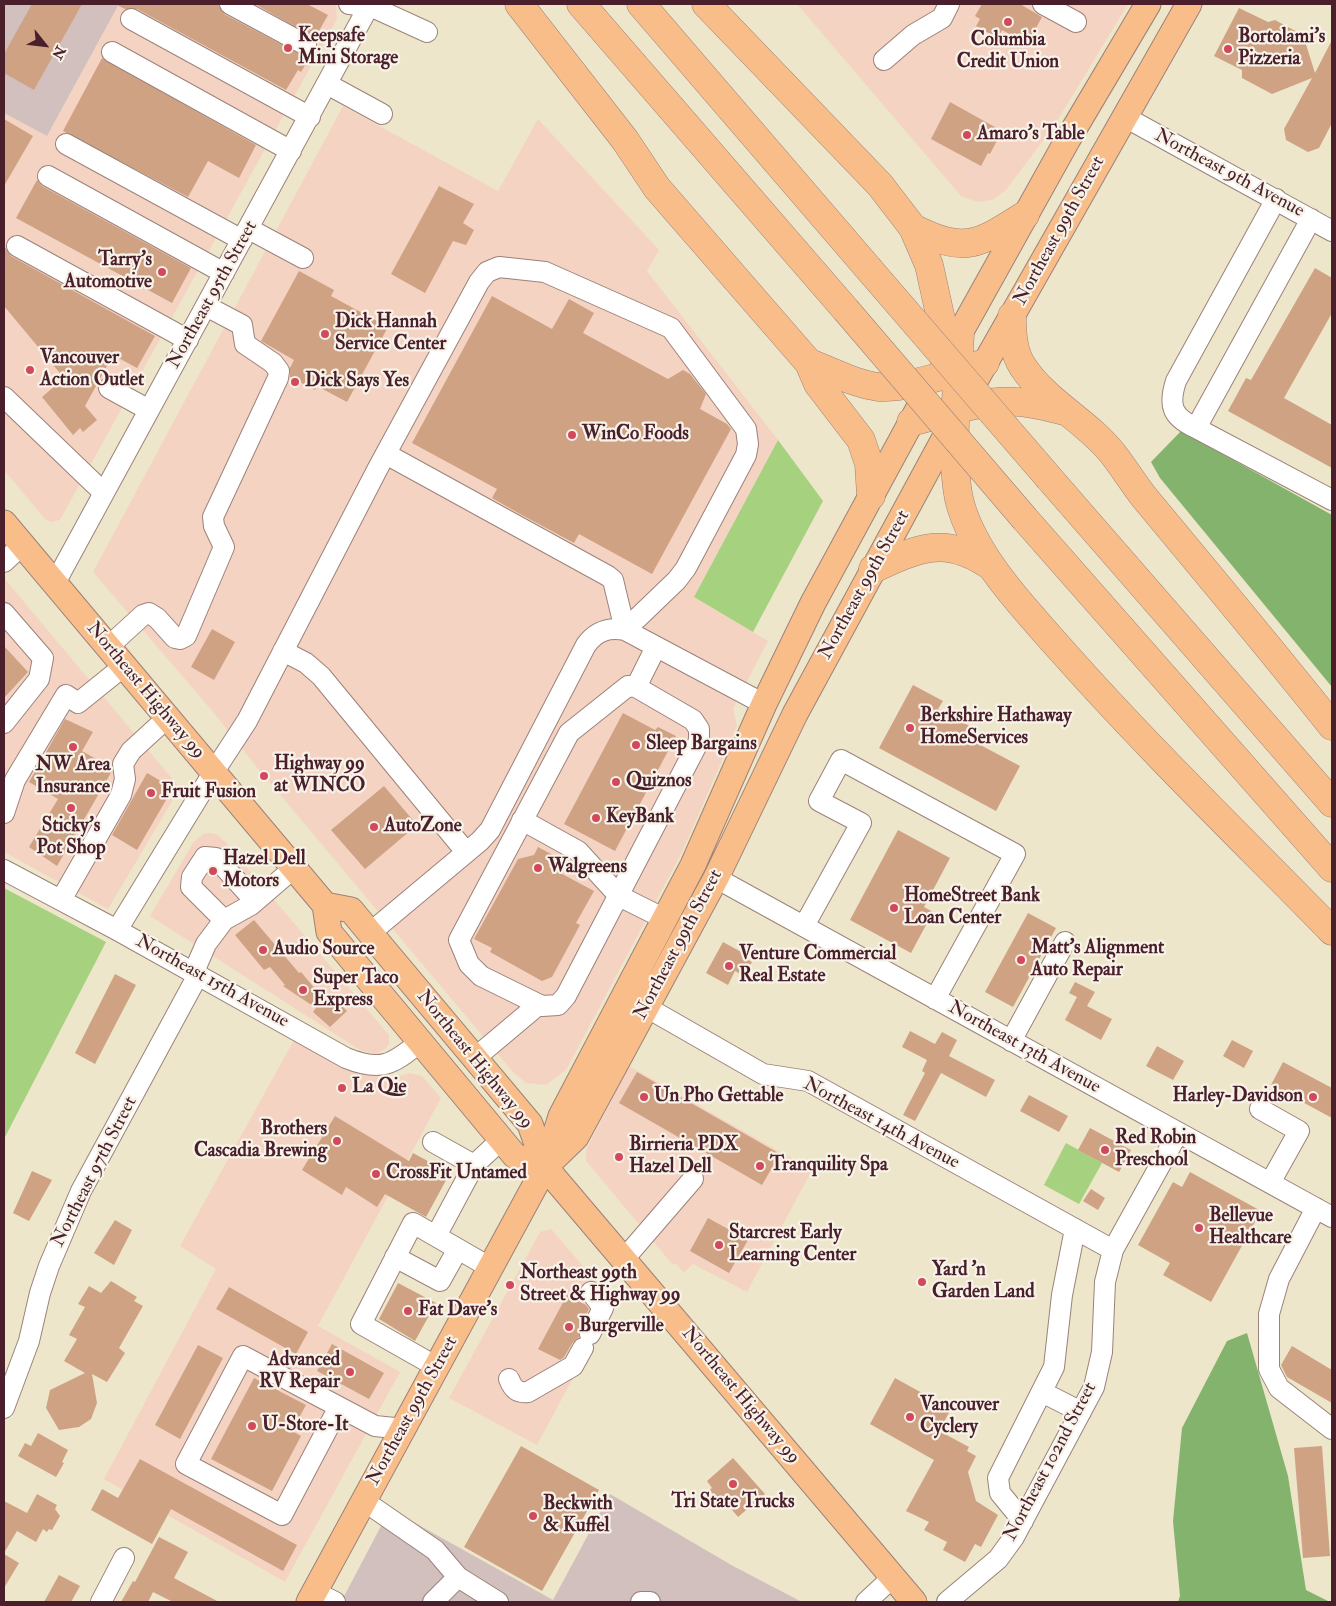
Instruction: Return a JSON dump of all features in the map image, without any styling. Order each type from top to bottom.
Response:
[{"type":"highway","points":[[519,4],[625,140],[657,188],[809,363],[818,384],[861,440],[869,464],[871,496]]},
{"type":"highway","points":[[581,4],[1025,519],[1332,868]]},
{"type":"highway","points":[[641,4],[1048,478],[1332,804]]},
{"type":"highway","points":[[706,4],[880,186],[913,228],[929,265],[954,368]]},
{"type":"highway","points":[[913,228],[938,240],[964,244],[996,234],[1025,216]]},
{"type":"highway","points":[[1012,316],[1014,346],[1023,367],[1044,392],[1086,425],[1113,453],[1143,496],[1332,726]]},
{"type":"highway","points":[[960,333],[954,368],[956,450],[960,501],[966,519],[992,567],[1108,702],[1332,931]]},
{"type":"highway","points":[[809,363],[857,382],[878,387],[907,385],[954,368]]},
{"type":"highway","points":[[911,422],[993,403],[1018,402],[1068,412]]},
{"type":"highway","points":[[943,442],[955,411]]},
{"type":"highway","points":[[874,569],[901,556],[940,546],[976,556],[992,567]]},
{"type":"main road","name":"Northeast 99th Street","points":[[960,333],[1025,216],[1148,4]]},
{"type":"main road","name":"Northeast 99th Street","points":[[320,1599],[364,1501],[546,1167],[561,1116],[693,865],[762,708],[814,604],[911,422],[954,368],[1012,316],[1189,4]]},
{"type":"main road","name":"Northeast 99th Street","points":[[954,368],[955,411]]},
{"type":"main road","name":"Northeast 99th Street","points":[[546,1167],[576,1137],[716,878],[795,714],[943,442]]},
{"type":"main road","name":"Northeast Highway 99","points":[[4,523],[325,905],[329,932],[501,1140],[515,1156],[546,1167]]},
{"type":"main road","points":[[716,878],[712,850],[753,764],[759,743],[762,708]]},
{"type":"main road","name":"Northeast Highway 99","points":[[325,905],[351,910],[530,1124],[546,1167],[914,1602]]},
{"type":"street","points":[[230,4],[306,45]]},
{"type":"street","points":[[349,4],[370,5],[427,32]]},
{"type":"street","points":[[1043,4],[1076,22]]},
{"type":"street","name":"Northeast 95th Street","points":[[55,583],[370,5]]},
{"type":"street","points":[[884,60],[913,35],[946,11]]},
{"type":"street","points":[[131,19],[310,117]]},
{"type":"street","points":[[112,52],[291,150]]},
{"type":"street","points":[[327,84],[382,114]]},
{"type":"street","name":"Northeast 9th Avenue","points":[[1125,118],[1332,231]]},
{"type":"street","points":[[66,144],[245,235],[303,258]]},
{"type":"street","points":[[48,176],[224,273]]},
{"type":"street","points":[[1276,199],[1176,381],[1171,395],[1174,412],[1180,419],[1196,428],[1332,500]]},
{"type":"street","points":[[1196,428],[1311,218]]},
{"type":"street","points":[[17,246],[188,340]]},
{"type":"street","points":[[118,930],[213,773],[247,721],[386,454],[479,282],[490,270],[503,267],[545,272],[671,328],[744,424],[748,439],[748,450],[677,580],[625,630]]},
{"type":"street","points":[[108,647],[143,615],[149,613],[157,618],[175,638],[180,639],[186,636],[224,547],[214,526],[213,517],[278,378],[279,371],[274,364],[245,344],[242,325],[206,306]]},
{"type":"street","points":[[109,388],[149,410]]},
{"type":"street","points":[[4,397],[104,493]]},
{"type":"street","points":[[386,454],[608,576],[613,580],[625,630]]},
{"type":"street","points":[[4,562],[22,545]]},
{"type":"street","points":[[4,613],[43,658],[39,679],[4,723]]},
{"type":"street","points":[[370,933],[490,830],[590,640],[605,630],[625,630],[762,708]]},
{"type":"street","points":[[636,687],[656,647]]},
{"type":"street","points":[[283,651],[306,663],[321,676],[466,852]]},
{"type":"street","points":[[4,813],[15,780],[66,695],[78,703],[124,666]]},
{"type":"street","points":[[628,686],[636,687],[693,720],[698,726],[700,737],[620,896],[564,999],[550,1007],[538,1005],[481,976],[469,964],[460,940],[569,733],[628,686]]},
{"type":"street","points":[[60,900],[121,795],[125,779],[124,764],[131,751],[167,718]]},
{"type":"street","points":[[804,926],[861,823],[819,801],[841,760],[1015,854],[935,999]]},
{"type":"street","points":[[522,820],[578,851],[620,896],[665,920]]},
{"type":"street","points":[[255,901],[216,858],[205,857],[192,877],[191,887],[224,920],[255,901],[294,868]]},
{"type":"street","name":"Northeast 15th Avenue","points":[[4,870],[118,930],[346,1058],[366,1066],[386,1064],[402,1056],[420,1042]]},
{"type":"street","name":"Northeast 13th Avenue","points":[[716,878],[1324,1213]]},
{"type":"street","name":"Northeast 97th Street","points":[[4,1408],[29,1341],[40,1292],[49,1266],[81,1191],[198,975],[196,967],[206,944],[224,920]]},
{"type":"street","points":[[1012,1041],[1065,942]]},
{"type":"street","points":[[475,1058],[538,1005]]},
{"type":"street","name":"Northeast 14th Avenue","points":[[646,1007],[764,1074],[808,1081],[1112,1250]]},
{"type":"street","points":[[1260,1109],[1299,1131],[1270,1183]]},
{"type":"street","name":"Northeast 102nd Street","points":[[947,1602],[998,1559],[1023,1521],[1094,1387],[1102,1352],[1105,1282],[1112,1250],[1178,1133]]},
{"type":"street","points":[[436,1236],[474,1165],[501,1140]]},
{"type":"street","points":[[434,1142],[474,1165]]},
{"type":"street","points":[[624,1259],[693,1179]]},
{"type":"street","points":[[1324,1213],[1280,1279],[1269,1314],[1269,1369],[1279,1388],[1332,1429]]},
{"type":"street","points":[[437,1367],[361,1324],[413,1223],[491,1268]]},
{"type":"street","points":[[1023,1521],[1000,1493],[998,1478],[1054,1367],[1062,1294],[1075,1229]]},
{"type":"street","points":[[396,1257],[440,1281],[458,1249]]},
{"type":"street","points":[[509,1379],[513,1389],[520,1393],[528,1392],[573,1366],[603,1308],[591,1292]]},
{"type":"street","points":[[339,1407],[282,1515],[186,1464],[243,1356],[375,1426],[404,1429]]},
{"type":"street","points":[[1042,1392],[1080,1412]]},
{"type":"street","points":[[364,1501],[435,1550],[458,1577],[498,1602]]},
{"type":"street","points":[[101,1602],[124,1558]]},
{"type":"street","points":[[433,1602],[458,1577]]},
{"type":"street","points":[[866,1602],[893,1577]]},
{"type":"street","points":[[642,1602],[650,1602]]},
{"type":"shaded area","points":[[4,4],[119,4],[47,136],[4,113]]},
{"type":"shaded area","points":[[119,4],[336,4],[337,19],[60,520],[50,522],[45,519],[4,470],[4,113],[47,136]]},
{"type":"shaded area","points":[[797,4],[1128,4],[1054,126],[1006,190],[992,200],[977,202],[961,196]]},
{"type":"shaded area","points":[[343,106],[498,191],[538,119],[659,250],[647,271],[778,440],[694,597],[768,641],[733,708],[737,726],[683,850],[566,1070],[546,1085],[526,1083],[513,1072],[255,765],[214,713],[93,572]]},
{"type":"shaded area","points":[[4,578],[180,788],[108,909],[4,852]]},
{"type":"shaded area","points":[[203,834],[218,835],[226,843],[389,1035],[389,1044],[384,1050],[375,1054],[360,1050],[150,916],[193,843]]},
{"type":"shaded area","points":[[294,1040],[334,1061],[386,1079],[410,1073],[422,1076],[441,1098],[318,1326],[400,1372],[285,1582],[104,1479],[216,1269],[180,1246]]},
{"type":"shaded area","points":[[629,1066],[812,1170],[747,1292],[693,1264],[684,1273],[675,1263],[673,1265],[586,1161],[586,1150]]},
{"type":"shaded area","points":[[551,1229],[614,1302],[537,1445],[449,1398],[540,1232]]},
{"type":"shaded area","points":[[610,1494],[733,1566],[802,1602],[341,1602],[390,1509],[553,1600]]},
{"type":"green space","points":[[1181,431],[1332,515],[1332,687],[1160,478],[1151,462]]},
{"type":"green space","points":[[778,440],[823,501],[753,632],[694,597]]},
{"type":"green space","points":[[4,888],[106,942],[4,1139]]},
{"type":"green space","points":[[1066,1143],[1102,1163],[1079,1204],[1044,1185]]},
{"type":"green space","points":[[1247,1333],[1288,1476],[1306,1590],[1330,1602],[1178,1602],[1180,1596],[1173,1521],[1182,1428],[1227,1341]]},
{"type":"building","points":[[32,4],[82,4],[34,90],[4,73],[4,54]]},
{"type":"building","points":[[115,4],[218,4],[224,14],[309,59],[301,72],[298,70],[286,90],[137,9],[125,9]]},
{"type":"building","points":[[255,4],[307,4],[328,15],[315,38]]},
{"type":"building","name":"Columbia Credit Union","points":[[982,4],[1020,4],[1042,17],[1029,41],[1024,38],[1022,41],[1002,30],[998,38],[976,26],[980,19],[975,16]]},
{"type":"building","points":[[1239,8],[1268,22],[1275,20],[1303,35],[1315,73],[1332,40],[1332,123],[1319,148],[1308,152],[1286,140],[1284,129],[1312,78],[1272,94],[1242,78],[1242,70],[1214,56]]},
{"type":"building","points":[[102,58],[256,145],[239,178],[208,161],[188,197],[63,131]]},
{"type":"building","name":"Amaro's Table","points":[[950,102],[1002,131],[990,154],[988,153],[981,166],[931,139]]},
{"type":"building","points":[[4,119],[33,136],[4,186]]},
{"type":"building","points":[[37,180],[42,186],[191,268],[172,303],[16,218]]},
{"type":"building","points":[[439,186],[474,204],[463,223],[474,230],[466,245],[453,241],[425,293],[391,274]]},
{"type":"building","points":[[4,246],[11,256],[155,336],[137,368],[113,355],[85,406],[97,420],[83,432],[80,428],[73,435],[42,397],[64,378],[4,306]]},
{"type":"building","points":[[1315,268],[1332,278],[1332,313],[1284,398],[1332,425],[1332,468],[1228,411],[1246,378],[1251,380]]},
{"type":"building","name":"Dick Hannah Service Center","points":[[299,271],[334,290],[331,296],[388,327],[347,402],[317,386],[315,390],[290,377],[290,368],[294,360],[261,341]]},
{"type":"building","name":"WinCo Foods","points":[[492,296],[552,329],[569,299],[594,313],[583,333],[668,379],[683,370],[690,374],[706,394],[700,409],[727,424],[731,429],[652,574],[579,534],[574,543],[520,514],[492,498],[497,489],[412,443]]},
{"type":"building","points":[[212,629],[235,642],[214,680],[191,667]]},
{"type":"building","points":[[4,646],[28,672],[4,698]]},
{"type":"building","points":[[913,685],[943,701],[938,709],[977,730],[971,740],[1020,766],[996,811],[879,748]]},
{"type":"building","points":[[623,713],[655,730],[658,727],[676,736],[615,851],[564,824]]},
{"type":"building","points":[[65,719],[93,732],[82,751],[112,768],[112,771],[57,866],[29,847],[58,799],[29,782]]},
{"type":"building","points":[[147,773],[173,788],[137,850],[112,835]]},
{"type":"building","name":"AutoZone","points":[[384,786],[417,825],[365,869],[331,830]]},
{"type":"building","points":[[898,830],[950,858],[924,907],[933,912],[911,953],[850,920]]},
{"type":"building","name":"Walgreens","points":[[538,847],[555,856],[549,867],[594,891],[576,923],[580,925],[552,977],[542,981],[490,952],[492,948],[474,939],[518,859],[534,855]]},
{"type":"building","name":"Matt's Alignment Auto Repair","points":[[1028,913],[1056,928],[1013,1007],[985,992]]},
{"type":"building","points":[[254,920],[321,996],[332,996],[347,1011],[330,1027],[313,1012],[316,1008],[283,986],[285,985],[270,967],[264,970],[235,935]]},
{"type":"building","name":"Venture Commercial Real Estate","points":[[723,942],[745,954],[743,957],[752,962],[744,976],[735,971],[728,985],[706,973]]},
{"type":"building","points":[[115,974],[136,985],[95,1064],[75,1053]]},
{"type":"building","points":[[1075,982],[1095,992],[1087,1006],[1112,1019],[1101,1040],[1065,1020],[1077,997],[1069,993]]},
{"type":"building","points":[[910,1031],[935,1044],[942,1032],[957,1040],[949,1056],[995,1080],[986,1097],[941,1073],[915,1121],[903,1115],[925,1073],[922,1071],[927,1060],[902,1047]]},
{"type":"building","points":[[1232,1040],[1253,1051],[1244,1068],[1223,1056]]},
{"type":"building","points":[[1157,1046],[1184,1061],[1173,1080],[1146,1066]]},
{"type":"building","name":"Harley-Davidson","points":[[1283,1062],[1332,1088],[1332,1118],[1271,1085]]},
{"type":"building","points":[[637,1072],[780,1154],[762,1185],[619,1103]]},
{"type":"building","points":[[1029,1095],[1068,1116],[1059,1132],[1020,1111]]},
{"type":"building","points":[[335,1116],[409,1161],[413,1153],[450,1173],[426,1217],[385,1194],[377,1207],[346,1187],[342,1195],[302,1170]]},
{"type":"building","name":"Red Robin Preschool","points":[[1090,1128],[1131,1150],[1119,1172],[1078,1150]]},
{"type":"building","points":[[32,1171],[52,1180],[29,1221],[13,1213]]},
{"type":"building","name":"Bellevue Healthcare","points":[[1190,1172],[1261,1211],[1211,1302],[1163,1275],[1170,1263],[1138,1245],[1173,1182],[1182,1187]]},
{"type":"building","points":[[1091,1189],[1105,1198],[1098,1210],[1083,1201]]},
{"type":"building","name":"Starcrest Early Learning Center","points":[[708,1218],[748,1240],[729,1273],[690,1251]]},
{"type":"building","points":[[115,1220],[132,1230],[114,1265],[94,1253]]},
{"type":"building","points":[[111,1281],[137,1297],[134,1301],[143,1306],[119,1348],[125,1353],[107,1382],[92,1374],[97,1403],[91,1419],[79,1427],[59,1430],[46,1408],[50,1390],[85,1373],[64,1361],[77,1339],[69,1335],[85,1307],[78,1304],[89,1286],[101,1293]]},
{"type":"building","name":"Fat Dave's","points":[[398,1283],[436,1303],[415,1341],[379,1319]]},
{"type":"building","points":[[229,1287],[308,1332],[296,1354],[216,1309]]},
{"type":"building","name":"Burgerville","points":[[567,1295],[586,1305],[589,1309],[579,1329],[579,1337],[560,1360],[538,1349]]},
{"type":"building","name":"Advanced RV Repair","points":[[332,1344],[384,1373],[369,1399],[317,1371]]},
{"type":"building","points":[[198,1345],[223,1358],[180,1439],[155,1425]]},
{"type":"building","points":[[1292,1346],[1332,1370],[1332,1403],[1287,1377],[1281,1365]]},
{"type":"building","points":[[254,1378],[306,1405],[292,1431],[301,1436],[272,1491],[211,1459]]},
{"type":"building","points":[[895,1378],[951,1409],[939,1431],[969,1447],[967,1451],[976,1456],[968,1472],[976,1501],[998,1515],[981,1547],[975,1544],[965,1562],[943,1550],[947,1542],[924,1530],[929,1522],[906,1511],[934,1460],[870,1424]]},
{"type":"building","points":[[38,1433],[68,1450],[62,1462],[64,1463],[56,1477],[18,1456],[25,1443],[31,1446]]},
{"type":"building","name":"Beckwith & Kuffel","points":[[521,1446],[599,1490],[542,1591],[464,1547]]},
{"type":"building","points":[[1322,1446],[1330,1556],[1303,1558],[1294,1448]]},
{"type":"building","name":"Tri State Trucks","points":[[733,1458],[765,1494],[738,1517],[728,1505],[725,1508],[709,1490],[712,1488],[707,1481]]},
{"type":"building","points":[[140,1459],[297,1545],[283,1571],[171,1509],[152,1544],[91,1510],[102,1489],[118,1498]]},
{"type":"building","points":[[37,1494],[57,1505],[55,1509],[60,1516],[52,1530],[49,1529],[47,1532],[43,1529],[36,1542],[17,1531],[4,1553],[4,1501],[27,1513]]},
{"type":"building","points":[[159,1537],[188,1552],[174,1578],[219,1602],[173,1602],[153,1592],[148,1602],[121,1602],[133,1581],[135,1582]]},
{"type":"building","points":[[4,1554],[19,1563],[4,1588]]},
{"type":"building","points":[[59,1575],[80,1586],[71,1602],[44,1602]]},
{"type":"place","name":"Columbia Credit Union","points":[[1008,22]]},
{"type":"place","name":"Keepsafe Mini Storage","points":[[288,48]]},
{"type":"place","name":"Bortolami's Pizzeria","points":[[1228,49]]},
{"type":"place","name":"Amaro's Table","points":[[967,135]]},
{"type":"place","name":"Tarry's Automotive","points":[[162,272]]},
{"type":"place","name":"Dick Hannah Service Center","points":[[325,334]]},
{"type":"place","name":"Vancouver Action Outlet","points":[[30,370]]},
{"type":"place","name":"Dick Says Yes","points":[[295,382]]},
{"type":"place","name":"WinCo Foods","points":[[572,435]]},
{"type":"place","name":"Berkshire Hathaway HomeServices","points":[[910,728]]},
{"type":"place","name":"Sleep Bargains","points":[[636,745]]},
{"type":"place","name":"NW Area Insurance","points":[[73,747]]},
{"type":"place","name":"Highway 99 at WINCO","points":[[264,776]]},
{"type":"place","name":"Quiznos","points":[[616,782]]},
{"type":"place","name":"Fruit Fusion","points":[[151,793]]},
{"type":"place","name":"Sticky's Pot Shop","points":[[71,808]]},
{"type":"place","name":"KeyBank","points":[[596,818]]},
{"type":"place","name":"AutoZone","points":[[374,827]]},
{"type":"place","name":"Walgreens","points":[[538,868]]},
{"type":"place","name":"Hazel Dell Motors","points":[[213,871]]},
{"type":"place","name":"HomeStreet Bank Loan Center","points":[[894,908]]},
{"type":"place","name":"Audio Source","points":[[263,950]]},
{"type":"place","name":"Matt's Alignment Auto Repair","points":[[1021,960]]},
{"type":"place","name":"Venture Commercial Real Estate","points":[[729,966]]},
{"type":"place","name":"Super Taco Express","points":[[303,990]]},
{"type":"place","name":"La Qie","points":[[342,1088]]},
{"type":"place","name":"Un Pho Gettable","points":[[644,1097]]},
{"type":"place","name":"Harley-Davidson","points":[[1313,1097]]},
{"type":"place","name":"Brothers Cascadia Brewing","points":[[337,1141]]},
{"type":"place","name":"Red Robin Preschool","points":[[1105,1150]]},
{"type":"place","name":"Birrieria PDX Hazel Dell","points":[[619,1157]]},
{"type":"place","name":"Tranquility Spa","points":[[760,1166]]},
{"type":"place","name":"CrossFit Untamed","points":[[376,1174]]},
{"type":"place","name":"Bellevue Healthcare","points":[[1199,1228]]},
{"type":"place","name":"Starcrest Early Learning Center","points":[[719,1245]]},
{"type":"place","name":"Yard 'n Garden Land","points":[[922,1282]]},
{"type":"place","name":"Northeast 99th Street & Highway 99","points":[[510,1285]]},
{"type":"place","name":"Fat Dave's","points":[[408,1311]]},
{"type":"place","name":"Burgerville","points":[[569,1327]]},
{"type":"place","name":"Advanced RV Repair","points":[[350,1372]]},
{"type":"place","name":"Vancouver Cyclery","points":[[910,1417]]},
{"type":"place","name":"U-Store-It","points":[[252,1426]]},
{"type":"place","name":"Tri State Trucks","points":[[733,1484]]},
{"type":"place","name":"Beckwith & Kuffel","points":[[533,1516]]}]
